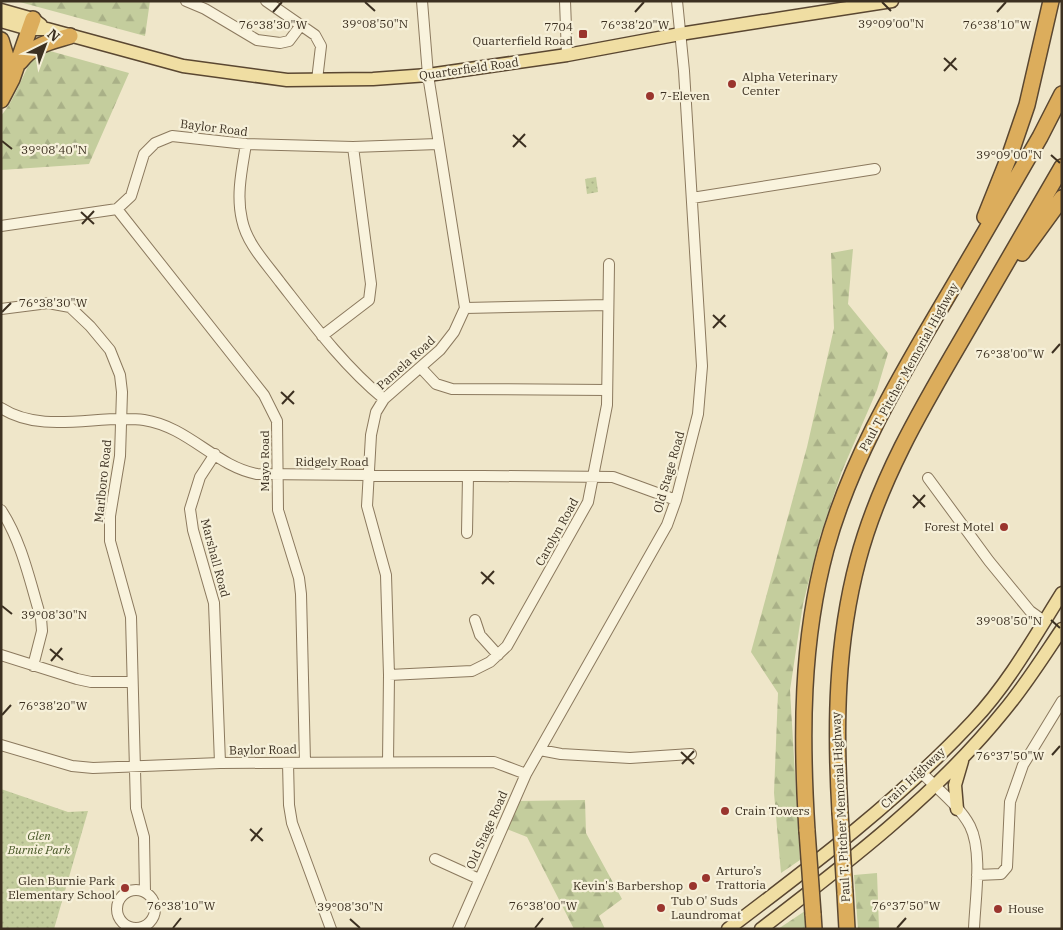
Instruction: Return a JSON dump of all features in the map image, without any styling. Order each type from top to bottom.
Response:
[{"type":"highway","points":[[918,347],[979,230],[1011,152],[1034,80],[1051,1]]},
{"type":"highway","points":[[1,100],[26,23]]},
{"type":"highway","points":[[1,80],[12,65],[31,49],[70,36]]},
{"type":"highway","points":[[1,40],[12,65]]},
{"type":"highway","name":"Paul T. Pitcher Memorial Highway","points":[[813,921],[803,760],[803,704],[815,596],[826,549],[859,458],[918,347],[1040,138],[1062,94]]},
{"type":"highway","name":"Paul T. Pitcher Memorial Highway","points":[[847,929],[837,757],[837,692],[848,606],[858,559],[889,472],[913,423],[1062,167]]},
{"type":"highway","points":[[974,318],[1062,198]]},
{"type":"main road","name":"Quarterfield Road","points":[[1,10],[26,23],[183,66],[278,79],[317,80],[428,76],[566,55],[863,4],[892,1]]},
{"type":"main road","name":"Quarterfield Road","points":[[1,22],[26,23]]},
{"type":"main road","name":"Crain Highway","points":[[728,929],[846,839],[921,772],[974,720],[1062,593]]},
{"type":"main road","name":"Crain Highway","points":[[761,929],[868,845],[934,786],[1002,714],[1062,629]]},
{"type":"main road","points":[[957,809],[954,785],[962,757]]},
{"type":"street","points":[[186,1],[205,9],[257,40],[276,43],[288,41],[301,24]]},
{"type":"street","points":[[266,1],[315,35],[320,46],[317,80]]},
{"type":"street","points":[[422,1],[428,76],[465,308],[608,305]]},
{"type":"street","points":[[565,1],[566,55]]},
{"type":"street","name":"Old Stage Road","points":[[458,929],[526,774],[667,525],[676,500],[698,414],[702,366],[692,198],[677,1]]},
{"type":"street","name":"Baylor Road","points":[[117,210],[131,196],[144,154],[149,148],[164,138],[180,135],[246,144],[353,147],[438,144]]},
{"type":"street","points":[[246,144],[239,199],[242,222],[250,242],[322,336],[360,379],[384,399]]},
{"type":"street","points":[[322,336],[369,300],[372,284],[353,147]]},
{"type":"street","points":[[692,198],[875,169]]},
{"type":"street","points":[[1,226],[117,210]]},
{"type":"street","name":"Mayo Road","points":[[117,210],[264,395],[277,421],[278,510],[299,578],[302,594],[306,762]]},
{"type":"street","name":"Carolyn Road","points":[[389,676],[472,671],[481,668],[498,655],[514,634],[588,502],[607,405],[609,264]]},
{"type":"street","name":"Marlboro Road","points":[[1,310],[48,303],[61,304],[78,312],[114,358],[122,392],[120,456],[110,516],[110,542],[132,617],[131,682],[136,768],[136,808],[144,836],[145,892]]},
{"type":"street","name":"Pamela Road","points":[[388,762],[389,676],[386,575],[367,506],[372,429],[376,412],[384,399],[440,350],[454,332],[465,308]]},
{"type":"street","points":[[421,368],[436,384],[452,389],[607,390]]},
{"type":"street","name":"Ridgely Road","points":[[2,411],[42,421],[144,420],[164,425],[186,435],[245,472],[278,474],[613,477],[676,500]]},
{"type":"street","name":"Marshall Road","points":[[215,454],[200,477],[190,509],[193,530],[214,603],[220,763]]},
{"type":"street","points":[[468,476],[468,532]]},
{"type":"street","points":[[928,478],[988,561],[1030,611],[1044,621]]},
{"type":"street","points":[[1,510],[10,524],[17,542],[41,618],[40,648],[33,666]]},
{"type":"street","points":[[475,620],[480,635],[498,655]]},
{"type":"street","points":[[1,655],[91,682],[131,682]]},
{"type":"street","points":[[977,875],[1001,874],[1006,867],[1010,802],[1023,765],[1062,702]]},
{"type":"street","name":"Baylor Road","points":[[1,745],[72,766],[136,768],[220,763],[494,762],[526,774]]},
{"type":"street","points":[[540,750],[561,754],[630,758],[691,754]]},
{"type":"street","points":[[288,763],[288,805],[292,823],[331,929]]},
{"type":"street","points":[[921,772],[957,809],[970,827],[973,837],[977,875],[974,929]]},
{"type":"street","points":[[435,859],[479,879]]},
{"type":"green space","points":[[16,1],[150,1],[145,36]]},
{"type":"green space","points":[[50,51],[129,73],[89,164],[1,170],[1,116],[11,102],[34,56]]},
{"type":"green space","points":[[596,177],[598,192],[587,194],[585,179]]},
{"type":"green space","points":[[853,249],[848,304],[888,353],[877,390],[842,471],[820,536],[803,604],[790,690],[800,860],[781,873],[774,793],[778,693],[751,652],[807,447],[834,328],[831,253]]},
{"type":"green space","name":"Glen Burnie Park","points":[[1,789],[68,812],[88,811],[54,929],[1,929]]},
{"type":"green space","points":[[585,800],[586,833],[622,899],[599,916],[605,929],[574,929],[527,837],[507,829],[519,801]]},
{"type":"green space","points":[[877,873],[879,929],[858,929],[854,875]]},
{"type":"green space","points":[[805,911],[806,929],[778,929]]},
{"type":"place","name":"7704 Quarterfield Road","points":[[583,34]]},
{"type":"place","name":"Alpha Veterinary Center","points":[[732,84]]},
{"type":"place","name":"7-Eleven","points":[[650,96]]},
{"type":"place","name":"Forest Motel","points":[[1004,527]]},
{"type":"place","name":"Crain Towers","points":[[725,811]]},
{"type":"place","name":"Arturo’s Trattoria","points":[[706,878]]},
{"type":"place","name":"Kevin's Barbershop","points":[[693,886]]},
{"type":"place","name":"Glen Burnie Park Elementary School","points":[[125,888]]},
{"type":"place","name":"Tub O' Suds Laundromat","points":[[661,908]]},
{"type":"place","name":"House","points":[[998,909]]}]
